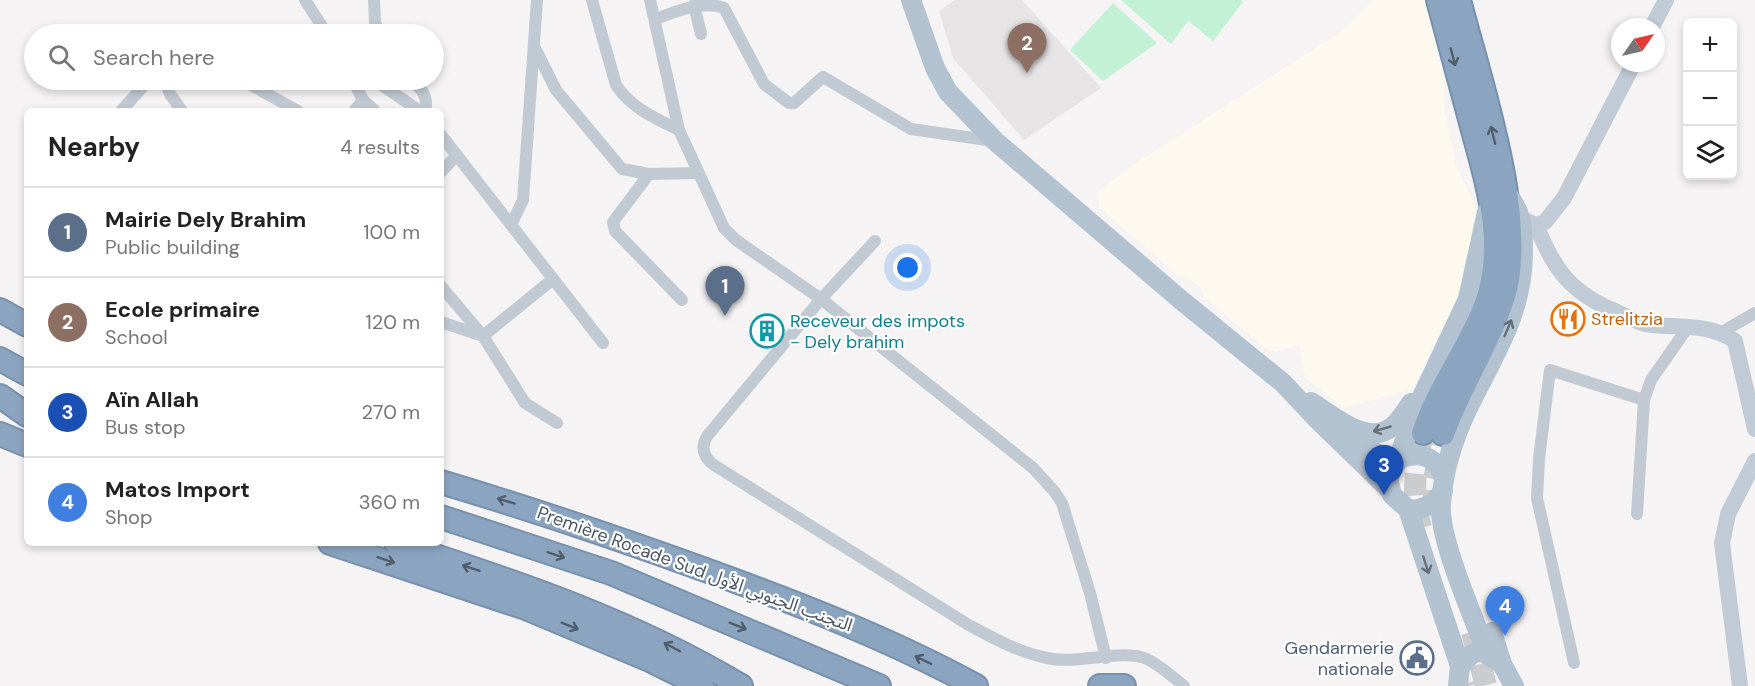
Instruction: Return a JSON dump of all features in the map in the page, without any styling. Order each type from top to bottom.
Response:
[{"type":"highway","points":[[1438,0],[1497,193]]},
{"type":"highway","points":[[1440,438],[1438,394],[1465,348],[1485,304],[1496,248],[1497,193],[1459,0]]},
{"type":"highway","points":[[0,310],[24,323]]},
{"type":"highway","points":[[0,323],[24,335]]},
{"type":"highway","points":[[0,359],[24,372]]},
{"type":"highway","points":[[0,396],[24,413]]},
{"type":"highway","points":[[0,409],[24,419]]},
{"type":"highway","points":[[0,434],[24,444]]},
{"type":"highway","name":"Première Rocade Sud التجنب الجنوبي الأول","points":[[444,483],[513,503],[773,594],[867,632],[975,686]]},
{"type":"highway","name":"Première Rocade Sud التجنب الجنوبي الأول","points":[[444,518],[611,573],[870,683]]},
{"type":"highway","points":[[339,546],[526,608],[650,660],[702,686]]},
{"type":"highway","points":[[405,546],[583,606],[662,642],[741,686]]},
{"type":"highway","points":[[1100,686],[1124,686]]},
{"type":"main road","points":[[911,0],[935,68],[948,92],[995,141],[1181,300],[1283,383],[1357,430],[1378,432],[1396,423],[1435,372]]},
{"type":"main road","points":[[1389,489],[1388,478],[1397,461],[1413,416],[1468,299],[1485,227],[1497,193],[1514,201],[1529,221],[1516,305],[1510,326],[1467,409],[1440,438],[1443,484],[1440,507],[1445,536],[1495,658],[1514,686]]},
{"type":"main road","points":[[1283,383],[1389,489],[1396,501],[1408,510],[1460,666],[1458,686]]},
{"type":"main road","points":[[1315,417],[1354,444],[1397,461]]},
{"type":"main road","points":[[1440,438],[1452,515],[1495,658]]},
{"type":"main road","points":[[1397,461],[1408,455],[1420,454],[1431,458],[1440,467],[1443,484],[1432,504],[1416,510],[1408,510]]},
{"type":"main road","points":[[1460,666],[1472,654],[1495,658]]},
{"type":"street","points":[[305,0],[321,24]]},
{"type":"street","points":[[374,0],[376,24]]},
{"type":"street","points":[[511,225],[523,201],[537,0]]},
{"type":"street","points":[[592,0],[616,85],[622,95],[632,105],[679,130]]},
{"type":"street","points":[[650,0],[679,130],[724,228],[736,240],[821,299],[1033,468],[1054,491],[1062,503],[1072,534],[1106,658]]},
{"type":"street","points":[[1657,18],[1666,0]]},
{"type":"street","points":[[656,19],[694,5],[715,2],[724,8],[764,84],[789,103],[794,103],[823,77],[911,129],[995,141]]},
{"type":"street","points":[[694,5],[701,34]]},
{"type":"street","points":[[534,46],[556,90],[622,169],[650,174],[698,173]]},
{"type":"street","points":[[1529,221],[1545,222],[1564,198],[1629,72]]},
{"type":"street","points":[[124,108],[140,90]]},
{"type":"street","points":[[167,90],[180,108]]},
{"type":"street","points":[[260,90],[293,108]]},
{"type":"street","points":[[358,90],[363,100],[372,108]]},
{"type":"street","points":[[389,90],[416,108]]},
{"type":"street","points":[[420,90],[425,96],[426,108]]},
{"type":"street","points":[[356,108],[363,100]]},
{"type":"street","points":[[444,139],[603,342]]},
{"type":"street","points":[[444,169],[457,155]]},
{"type":"street","points":[[650,174],[613,222],[615,231],[682,300]]},
{"type":"street","points":[[1529,221],[1568,284],[1588,299],[1644,324],[1722,332],[1734,341],[1755,429]]},
{"type":"street","points":[[875,241],[821,299],[705,440],[703,451],[705,457],[967,624],[1004,644],[1047,658],[1080,661],[1127,655],[1141,657],[1185,686]]},
{"type":"street","points":[[483,336],[553,279]]},
{"type":"street","points":[[444,290],[483,336],[525,403],[557,423]]},
{"type":"street","points":[[1722,332],[1755,313]]},
{"type":"street","points":[[444,323],[483,336]]},
{"type":"street","points":[[1637,514],[1644,400],[1651,380],[1688,327]]},
{"type":"street","points":[[1574,663],[1537,498],[1540,447],[1550,370],[1644,400]]},
{"type":"street","points":[[1740,686],[1722,543],[1728,514],[1755,461]]},
{"type":"shaded area","points":[[955,0],[1022,0],[1101,88],[1024,140],[953,58],[939,11]]},
{"type":"shaded area","points":[[1374,0],[1425,0],[1445,83],[1444,107],[1456,165],[1474,203],[1476,219],[1460,291],[1413,389],[1344,408],[1305,378],[1299,345],[1275,352],[1265,348],[1205,298],[1202,289],[1190,279],[1181,278],[1099,207],[1098,192],[1130,167],[1345,29]]},
{"type":"green space","points":[[1121,0],[1241,0],[1243,2],[1213,41],[1188,21],[1171,44]]},
{"type":"green space","points":[[1113,3],[1157,43],[1103,81],[1070,50]]},
{"type":"tunnel","points":[[1421,528],[1416,503],[1415,480],[1423,433]]},
{"type":"tunnel","points":[[1434,512],[1434,480],[1443,434]]},
{"type":"tunnel","points":[[1472,632],[1486,686]]},
{"type":"tunnel","points":[[1459,651],[1470,686]]},
{"type":"place","name":"Ecole primaire","points":[[1027,73]]},
{"type":"place","name":"Mairie Dely Brahim","points":[[725,316]]},
{"type":"place","name":"Strelitzia","points":[[1568,319]]},
{"type":"place","name":"Receveur des impots - Dely brahim","points":[[767,331]]},
{"type":"place","name":"Aïn Allah","points":[[1384,495]]},
{"type":"place","name":"Matos Import","points":[[1505,636]]},
{"type":"place","name":"Gendarmerie nationale","points":[[1417,658]]}]
